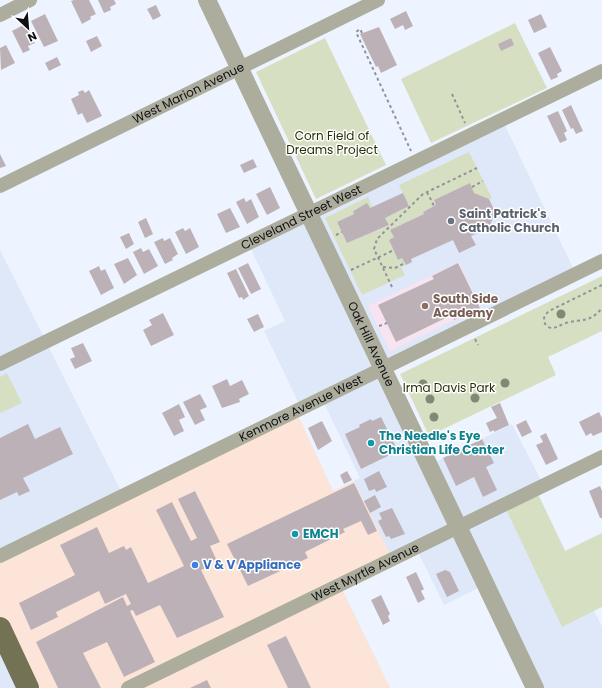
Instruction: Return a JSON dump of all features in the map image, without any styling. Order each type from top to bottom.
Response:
[{"type":"main road","points":[[0,628],[28,688]]},
{"type":"street","points":[[0,15],[30,0]]},
{"type":"street","name":"Oak Hill Avenue","points":[[207,0],[535,688]]},
{"type":"street","name":"West Marion Avenue","points":[[0,186],[378,0]]},
{"type":"street","name":"Cleveland Street West","points":[[0,364],[602,71]]},
{"type":"street","name":"Kenmore Avenue West","points":[[0,556],[602,261]]},
{"type":"street","name":"West Myrtle Avenue","points":[[128,688],[602,457]]},
{"type":"path","points":[[355,24],[358,30],[360,29],[362,33]]},
{"type":"path","points":[[358,30],[356,32],[412,153]]},
{"type":"path","points":[[452,94],[471,134]]},
{"type":"path","points":[[392,287],[374,249],[377,239],[427,192],[477,168]]},
{"type":"path","points":[[472,186],[483,181]]},
{"type":"path","points":[[427,192],[434,206]]},
{"type":"path","points":[[339,276],[394,250]]},
{"type":"path","points":[[383,267],[395,268],[405,263]]},
{"type":"path","points":[[602,285],[549,311],[544,317],[544,320],[548,328],[555,328],[565,323],[591,318],[602,308]]},
{"type":"path","points":[[377,327],[387,323]]},
{"type":"path","points":[[475,339],[478,345]]},
{"type":"shaded area","points":[[502,119],[576,274],[383,368],[429,465],[512,424],[544,486],[536,490],[602,627],[602,688],[536,688],[488,583],[444,605],[416,548],[340,585],[390,688],[0,688],[0,250],[123,495],[296,411],[333,491],[360,478],[322,399],[301,408],[264,331],[285,321],[248,243]]},
{"type":"shaded area","name":"South Side Academy","points":[[459,262],[481,307],[390,351],[368,306]]},
{"type":"shaded area","points":[[296,411],[333,491],[354,481],[393,560],[340,585],[390,688],[28,688],[0,628],[0,556]]},
{"type":"green space","points":[[515,23],[547,88],[431,143],[401,79]]},
{"type":"green space","name":"Corn Field of Dreams Project","points":[[325,38],[386,165],[316,199],[256,72]]},
{"type":"green space","points":[[469,152],[492,198],[489,199],[474,193],[470,183],[434,200],[436,205],[423,212],[424,214],[391,230],[394,237],[389,240],[398,260],[402,258],[406,265],[401,267],[405,275],[362,295],[325,218],[368,197],[372,207],[370,208],[367,204],[353,210],[354,214],[337,222],[347,243],[376,230],[377,231],[389,225],[385,218],[409,206],[399,185]]},
{"type":"green space","name":"Irma Davis Park","points":[[602,276],[602,331],[548,357],[556,375],[429,436],[400,374]]},
{"type":"green space","points":[[7,373],[22,403],[0,413],[0,377]]},
{"type":"green space","points":[[536,490],[565,551],[602,533],[602,607],[562,627],[504,505]]},
{"type":"building","points":[[89,0],[96,14],[82,24],[71,1]]},
{"type":"building","points":[[98,0],[114,0],[116,4],[110,7],[111,10],[104,13]]},
{"type":"building","points":[[156,5],[161,16],[153,20],[147,9]]},
{"type":"building","points":[[406,11],[413,26],[405,30],[403,25],[395,29],[390,19]]},
{"type":"building","points":[[45,14],[58,41],[44,47],[31,21]]},
{"type":"building","points":[[541,14],[547,27],[534,33],[528,20]]},
{"type":"building","points":[[25,24],[35,43],[28,46],[30,50],[23,53],[12,31]]},
{"type":"building","points":[[379,27],[397,65],[381,73],[378,66],[376,67],[360,34]]},
{"type":"building","points":[[97,36],[102,46],[91,52],[86,41]]},
{"type":"building","points":[[511,38],[514,45],[501,51],[498,44]]},
{"type":"building","points":[[6,45],[15,63],[1,70],[0,48]]},
{"type":"building","points":[[550,47],[562,71],[557,74],[558,77],[551,80],[538,53]]},
{"type":"building","points":[[57,57],[61,65],[49,71],[45,63]]},
{"type":"building","points":[[83,90],[85,93],[89,90],[102,116],[87,123],[82,113],[78,115],[71,99],[79,95],[78,92]]},
{"type":"building","points":[[571,105],[583,131],[576,134],[573,128],[571,129],[562,110]]},
{"type":"building","points":[[558,111],[567,131],[564,133],[567,140],[560,143],[547,116]]},
{"type":"building","points":[[0,154],[6,166],[0,168]]},
{"type":"building","points":[[253,159],[257,167],[244,173],[240,165]]},
{"type":"building","name":"Saint Patrick's Catholic Church","points":[[470,183],[474,193],[489,199],[495,212],[489,228],[471,236],[476,245],[459,253],[453,240],[411,259],[412,262],[406,265],[402,258],[398,260],[389,240],[394,237],[390,230],[424,214],[423,212],[436,205],[434,200]]},
{"type":"building","points":[[270,187],[280,208],[267,215],[256,194]]},
{"type":"building","points":[[403,193],[409,206],[385,218],[389,225],[347,243],[337,222],[354,214],[353,211],[367,203],[370,208]]},
{"type":"building","points":[[244,198],[246,202],[251,199],[259,217],[247,224],[236,202]]},
{"type":"building","points":[[230,208],[240,227],[226,233],[217,214]]},
{"type":"building","points":[[146,218],[153,234],[145,238],[138,222]]},
{"type":"building","points":[[183,228],[185,231],[190,228],[199,247],[186,254],[175,232]]},
{"type":"building","points":[[129,233],[134,244],[126,249],[120,237]]},
{"type":"building","points":[[163,238],[164,241],[170,238],[178,254],[172,258],[173,260],[165,264],[154,242]]},
{"type":"building","points":[[141,248],[143,252],[149,249],[158,266],[144,274],[133,252]]},
{"type":"building","points":[[128,258],[137,275],[124,284],[114,264]]},
{"type":"building","points":[[248,263],[261,289],[251,294],[238,268]]},
{"type":"building","name":"South Side Academy","points":[[458,263],[480,308],[454,320],[452,315],[396,342],[378,305],[434,279],[432,276]]},
{"type":"building","points":[[99,266],[101,271],[105,269],[114,288],[101,295],[89,271]]},
{"type":"building","points":[[236,269],[249,296],[243,300],[242,297],[239,298],[227,273]]},
{"type":"building","points":[[163,313],[174,335],[151,346],[143,330],[152,325],[149,320]]},
{"type":"building","points":[[258,314],[264,327],[254,332],[247,319]]},
{"type":"building","points":[[83,343],[92,361],[75,369],[70,359],[75,357],[71,348]]},
{"type":"building","points":[[227,379],[230,386],[242,380],[249,394],[239,399],[240,402],[222,408],[212,386]]},
{"type":"building","points":[[200,394],[207,407],[200,410],[205,420],[195,425],[183,402]]},
{"type":"building","points":[[500,403],[509,425],[494,432],[494,430],[490,432],[486,423],[497,418],[491,407]]},
{"type":"building","points":[[179,404],[185,417],[179,420],[184,431],[174,436],[162,413]]},
{"type":"building","points":[[599,412],[602,418],[602,432],[593,436],[591,433],[586,436],[579,422]]},
{"type":"building","name":"The Needle's Eye Christian Life Center","points":[[381,417],[398,451],[361,469],[345,434],[360,427],[359,425],[371,419],[372,421]]},
{"type":"building","points":[[526,420],[532,432],[522,437],[516,425]]},
{"type":"building","points":[[322,421],[332,441],[318,450],[308,428]]},
{"type":"building","points":[[28,424],[35,439],[60,427],[73,454],[23,478],[30,491],[19,496],[17,492],[0,500],[0,438]]},
{"type":"building","points":[[546,433],[558,459],[546,465],[536,445],[543,442],[540,436]]},
{"type":"building","points":[[482,439],[494,463],[486,467],[497,490],[483,497],[474,477],[456,486],[443,458]]},
{"type":"building","points":[[347,471],[352,480],[344,484],[340,475]]},
{"type":"building","points":[[379,471],[387,487],[376,492],[375,489],[369,491],[364,479]]},
{"type":"building","name":"EMCH","points":[[354,483],[377,531],[368,535],[361,521],[343,529],[345,532],[305,552],[308,558],[248,586],[227,544]]},
{"type":"building","points":[[600,486],[602,491],[602,518],[600,518],[589,491]]},
{"type":"building","points":[[195,491],[220,542],[210,546],[216,559],[207,564],[208,567],[201,570],[224,617],[177,638],[160,605],[136,616],[133,610],[130,611],[155,662],[124,677],[107,642],[83,653],[101,688],[58,688],[36,642],[123,597],[127,606],[131,604],[126,594],[105,604],[99,591],[56,612],[58,617],[31,630],[19,603],[75,575],[60,545],[97,527],[109,553],[124,546],[126,550],[131,547],[148,583],[184,566],[156,510],[172,502],[191,541],[197,538],[178,499]]},
{"type":"building","points":[[375,495],[381,507],[370,513],[364,501]]},
{"type":"building","points":[[392,508],[405,534],[391,539],[389,536],[386,537],[378,521],[382,519],[379,513]]},
{"type":"building","points":[[445,570],[450,572],[459,591],[447,597],[436,574]]},
{"type":"building","points":[[416,572],[424,589],[421,591],[425,599],[418,603],[406,577]]},
{"type":"building","points":[[381,595],[390,614],[388,616],[390,621],[383,625],[371,600]]},
{"type":"building","points":[[286,636],[311,688],[288,688],[267,645]]},
{"type":"building","points":[[207,680],[211,688],[190,688]]},
{"type":"place","name":"Saint Patrick's Catholic Church","points":[[451,221]]},
{"type":"place","name":"South Side Academy","points":[[425,306]]},
{"type":"place","name":"The Needle's Eye Christian Life Center","points":[[371,443]]},
{"type":"place","name":"EMCH","points":[[295,534]]},
{"type":"place","name":"V & V Appliance","points":[[195,565]]}]
